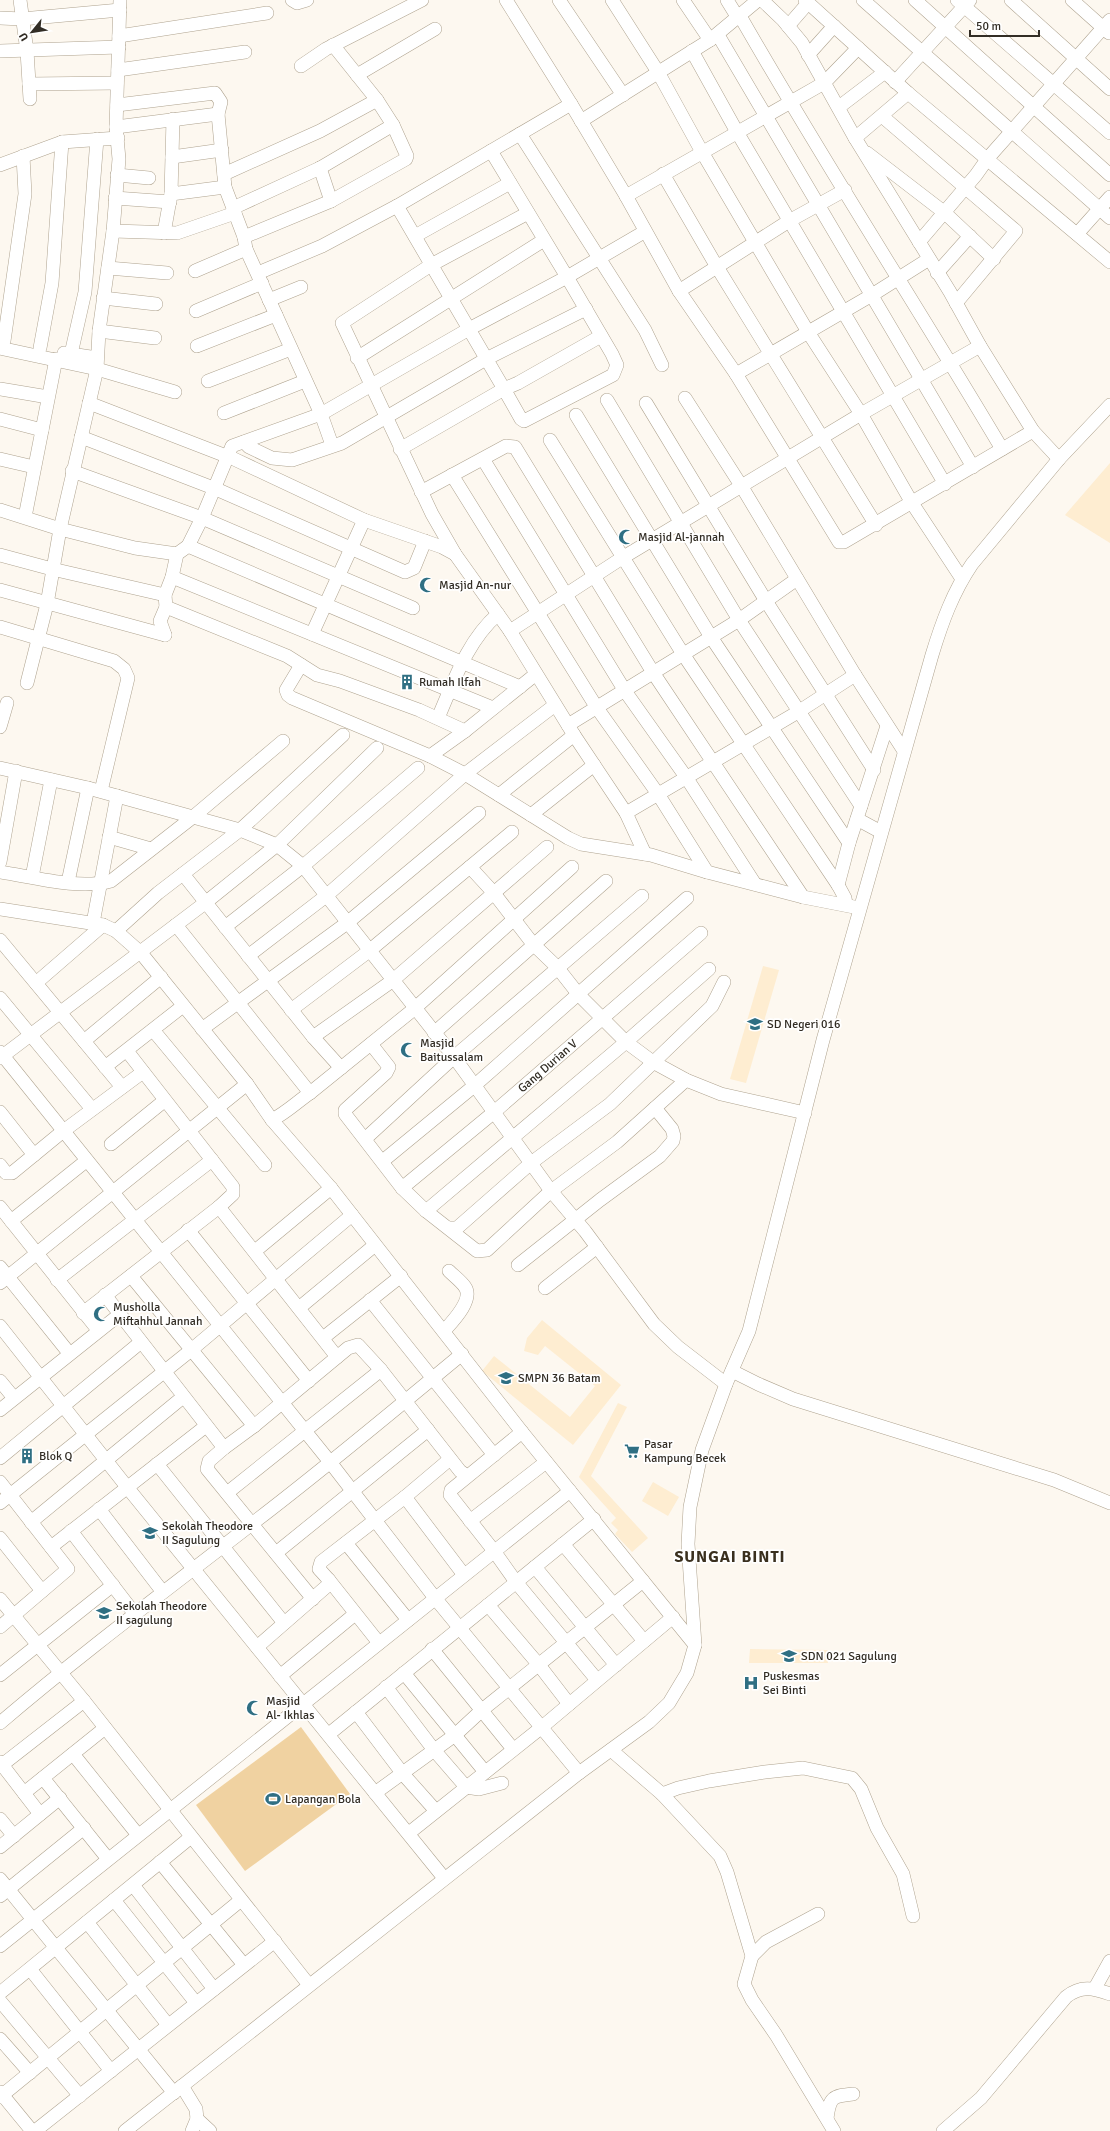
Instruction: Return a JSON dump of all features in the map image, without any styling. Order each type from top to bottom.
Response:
[{"type":"street","points":[[20,0],[27,51],[30,99]]},
{"type":"street","points":[[292,0],[297,3],[307,0]]},
{"type":"street","points":[[301,66],[333,46],[422,0]]},
{"type":"street","points":[[506,0],[626,196],[644,232],[678,291],[736,374],[839,542],[844,542],[876,525],[1033,431]]},
{"type":"street","points":[[559,0],[623,96]]},
{"type":"street","points":[[612,0],[658,72],[702,152],[808,332],[861,414],[912,503],[962,579]]},
{"type":"street","points":[[683,0],[714,37],[767,115],[973,467]]},
{"type":"street","points":[[727,0],[739,17],[951,363],[1002,449]]},
{"type":"street","points":[[581,122],[714,37],[758,0]]},
{"type":"street","points":[[762,0],[788,26],[802,43],[858,143],[956,303],[980,346],[1033,431],[1059,459]]},
{"type":"street","points":[[863,0],[1105,214]]},
{"type":"street","points":[[915,0],[1032,107],[1110,175]]},
{"type":"street","points":[[1011,0],[1110,89]]},
{"type":"street","points":[[919,242],[945,213],[988,158],[1052,84],[1108,27],[1072,0]]},
{"type":"street","points":[[895,82],[946,27],[964,2],[1052,84],[1110,133]]},
{"type":"street","points":[[0,18],[22,19],[120,3],[117,83],[117,133],[119,159],[113,231],[99,331],[97,364],[72,471],[52,569],[47,604],[27,683]]},
{"type":"street","points":[[788,26],[813,3],[834,26],[895,82],[988,158],[1110,262]]},
{"type":"street","points":[[0,51],[27,51],[119,41],[267,13]]},
{"type":"street","points":[[808,54],[834,26]]},
{"type":"street","points":[[357,75],[435,29]]},
{"type":"street","points":[[195,271],[245,243],[331,201],[406,159],[407,156],[393,125],[377,100],[333,46]]},
{"type":"street","points":[[626,196],[824,83],[858,48]]},
{"type":"street","points":[[692,51],[789,221],[945,484]]},
{"type":"street","points":[[118,70],[245,52]]},
{"type":"street","points":[[839,107],[885,72]]},
{"type":"street","points":[[29,84],[117,83]]},
{"type":"street","points":[[117,105],[215,93],[221,102],[218,114],[225,181],[234,210],[245,243],[269,300],[321,414],[332,445]]},
{"type":"street","points":[[858,143],[908,93]]},
{"type":"street","points":[[115,198],[170,198],[225,181],[377,100]]},
{"type":"street","points":[[196,311],[397,206],[571,104]]},
{"type":"street","points":[[0,165],[62,142],[97,139],[173,119],[218,114]]},
{"type":"street","points":[[883,117],[1016,231],[956,303]]},
{"type":"street","points":[[164,233],[170,198],[173,119]]},
{"type":"street","points":[[113,231],[177,233],[234,210],[320,168],[393,125]]},
{"type":"street","points":[[520,134],[542,166],[645,330],[662,365]]},
{"type":"street","points":[[71,354],[85,292],[97,139]]},
{"type":"street","points":[[40,348],[52,283],[62,142]]},
{"type":"street","points":[[858,143],[945,213],[994,258]]},
{"type":"street","points":[[172,157],[222,150]]},
{"type":"street","points":[[397,206],[521,419],[524,421],[613,375],[617,365],[586,309],[491,151]]},
{"type":"street","points":[[1,343],[25,194],[23,156]]},
{"type":"street","points":[[320,168],[331,201]]},
{"type":"street","points":[[663,174],[717,267],[770,354],[824,438],[876,525]]},
{"type":"street","points":[[117,175],[149,178]]},
{"type":"street","points":[[415,236],[510,183]]},
{"type":"street","points":[[678,291],[789,221],[845,190]]},
{"type":"street","points":[[1077,234],[1105,214],[1110,197]]},
{"type":"street","points":[[528,213],[431,265],[342,323],[400,450],[455,554],[510,631],[555,705],[626,813],[645,854]]},
{"type":"street","points":[[0,590],[165,635],[160,621],[172,577],[182,550],[202,518],[216,489],[232,446],[321,414],[469,329],[599,259],[644,232]]},
{"type":"street","points":[[937,272],[970,236]]},
{"type":"street","points":[[357,358],[544,240]]},
{"type":"street","points":[[736,374],[843,312],[929,259]]},
{"type":"street","points":[[108,268],[167,273]]},
{"type":"street","points":[[269,300],[301,288]]},
{"type":"street","points":[[103,298],[156,304]]},
{"type":"street","points":[[244,442],[249,447],[272,458],[292,460],[332,445],[342,443],[486,359],[586,309]]},
{"type":"street","points":[[197,346],[276,315]]},
{"type":"street","points":[[99,331],[155,338]]},
{"type":"street","points":[[400,450],[504,389],[518,383],[601,336]]},
{"type":"street","points":[[1,343],[56,359],[97,364]]},
{"type":"street","points":[[1,343],[71,354],[175,392]]},
{"type":"street","points":[[510,631],[622,558],[824,438],[861,414],[980,346]]},
{"type":"street","points":[[208,381],[291,349]]},
{"type":"street","points":[[25,517],[56,359]]},
{"type":"street","points":[[224,413],[305,381]]},
{"type":"street","points":[[0,389],[48,397]]},
{"type":"street","points":[[685,398],[742,487],[855,675],[904,751]]},
{"type":"street","points":[[607,400],[739,620],[798,712],[859,812],[881,832]]},
{"type":"street","points":[[89,403],[227,457],[364,520],[425,541],[455,554]]},
{"type":"street","points":[[646,403],[766,601],[824,694],[874,770]]},
{"type":"street","points":[[125,2131],[579,1772],[649,1722],[669,1703],[687,1673],[695,1645],[688,1544],[690,1507],[702,1450],[726,1384],[750,1332],[805,1113],[859,908],[932,655],[948,607],[962,579],[972,564],[1059,459],[1110,405]]},
{"type":"street","points":[[576,415],[651,541],[711,637],[849,843]]},
{"type":"street","points":[[0,419],[42,430]]},
{"type":"street","points":[[81,437],[216,489],[405,572],[414,568],[425,541]]},
{"type":"street","points":[[550,440],[683,654],[838,885],[845,898],[846,904]]},
{"type":"street","points":[[421,492],[506,446],[515,447],[654,674],[803,897]]},
{"type":"street","points":[[0,459],[34,467]]},
{"type":"street","points":[[483,459],[625,691],[686,777],[756,884]]},
{"type":"street","points":[[72,471],[202,518],[413,608]]},
{"type":"street","points":[[452,476],[597,708],[658,794],[707,872]]},
{"type":"street","points":[[0,510],[60,529],[135,548],[182,550],[325,606],[520,687]]},
{"type":"street","points":[[312,634],[364,520]]},
{"type":"street","points":[[0,555],[165,601],[287,656],[317,675],[340,681],[438,718],[465,730]]},
{"type":"street","points":[[172,577],[493,708]]},
{"type":"street","points":[[499,796],[597,708],[739,620],[797,580]]},
{"type":"street","points":[[438,718],[462,662],[488,622],[498,614]]},
{"type":"street","points":[[0,627],[114,661],[124,669],[128,678],[68,882]]},
{"type":"street","points":[[301,665],[286,690],[288,695],[292,698],[430,756],[465,774],[499,796],[581,844],[645,854],[803,897],[846,904],[859,908]]},
{"type":"street","points":[[430,756],[536,674]]},
{"type":"street","points":[[626,813],[770,727],[798,712],[855,675]]},
{"type":"street","points":[[0,727],[7,703]]},
{"type":"street","points":[[248,956],[326,896],[465,774],[555,705]]},
{"type":"street","points":[[838,885],[849,843],[874,770],[887,726]]},
{"type":"street","points":[[116,930],[158,893],[240,830],[343,735]]},
{"type":"street","points":[[0,872],[68,882],[101,884],[111,881],[193,817],[283,740]]},
{"type":"street","points":[[377,748],[277,845],[141,953],[59,1011],[31,1034],[1,1055],[330,1462],[374,1521],[435,1598],[461,1627],[579,1772]]},
{"type":"street","points":[[531,815],[594,765]]},
{"type":"street","points":[[0,768],[95,790],[240,830],[277,845],[303,866],[414,1009],[454,1057],[493,1113],[531,1162],[551,1191],[597,1247],[609,1266],[654,1324],[678,1347],[726,1384]]},
{"type":"street","points":[[225,927],[303,866],[418,768]]},
{"type":"street","points":[[0,862],[16,771]]},
{"type":"street","points":[[32,877],[51,780]]},
{"type":"street","points":[[36,983],[98,924],[101,884],[117,796]]},
{"type":"street","points":[[202,1029],[347,923],[479,813]]},
{"type":"street","points":[[291,1010],[369,951],[512,832]]},
{"type":"street","points":[[109,838],[151,849]]},
{"type":"street","points":[[313,1037],[392,981],[493,892],[547,847]]},
{"type":"street","points":[[470,867],[514,917],[533,944],[557,967],[579,995],[626,1042],[653,1062],[686,1080],[721,1094],[805,1113]]},
{"type":"street","points":[[272,1120],[288,1112],[294,1104],[310,1093],[414,1009],[514,917],[572,867]]},
{"type":"street","points":[[183,874],[268,982],[313,1037],[341,1068]]},
{"type":"street","points":[[434,1034],[533,944],[606,881]]},
{"type":"street","points":[[365,1139],[454,1057],[557,967],[642,896]]},
{"type":"street","points":[[384,1164],[384,1160],[474,1086],[579,995],[687,898]]},
{"type":"street","points":[[0,910],[98,924],[116,930],[141,953],[247,1084],[272,1120],[331,1188],[522,1432],[695,1645]]},
{"type":"street","points":[[176,925],[310,1093]]},
{"type":"street","name":"Gang Durian V","points":[[402,1188],[493,1113],[702,933]]},
{"type":"street","points":[[0,940],[122,1087]]},
{"type":"street","points":[[426,1211],[626,1042],[709,969]]},
{"type":"street","points":[[84,1041],[161,977]]},
{"type":"street","points":[[450,1228],[457,1228],[531,1162],[610,1104],[712,1006],[724,982]]},
{"type":"street","points":[[0,998],[92,1109]]},
{"type":"street","points":[[105,1067],[183,1006]]},
{"type":"street","points":[[153,1030],[265,1165]]},
{"type":"street","points":[[371,1044],[389,1067],[386,1073],[345,1110],[345,1114],[384,1164],[384,1167],[402,1188],[426,1211],[450,1228],[476,1251],[487,1250],[551,1191],[618,1142],[686,1080]]},
{"type":"street","points":[[83,1313],[104,1295],[131,1276],[219,1207],[233,1194],[233,1187],[126,1051]]},
{"type":"street","points":[[0,1165],[6,1173],[12,1173],[62,1132],[142,1072]]},
{"type":"street","points":[[69,1353],[3,1275],[36,1252],[189,1130],[219,1109],[247,1084]]},
{"type":"street","points":[[111,1144],[164,1101]]},
{"type":"street","points":[[518,1265],[575,1219],[651,1163],[672,1141],[674,1136],[672,1129],[655,1108]]},
{"type":"street","points":[[0,1112],[34,1155]]},
{"type":"street","points":[[57,1280],[212,1160]]},
{"type":"street","points":[[11,1221],[86,1161]]},
{"type":"street","points":[[254,1250],[331,1188]]},
{"type":"street","points":[[219,1207],[337,1357]]},
{"type":"street","points":[[0,1208],[98,1330]]},
{"type":"street","points":[[5,1499],[276,1280],[352,1215]]},
{"type":"street","points":[[188,1230],[309,1381]]},
{"type":"street","points":[[299,1308],[375,1245]]},
{"type":"street","points":[[545,1288],[597,1247]]},
{"type":"street","points":[[444,1331],[461,1312],[468,1296],[466,1288],[449,1271]]},
{"type":"street","points":[[131,1276],[190,1350],[254,1426]]},
{"type":"street","points":[[323,1338],[401,1276]]},
{"type":"street","points":[[104,1295],[224,1448]]},
{"type":"street","points":[[370,1300],[494,1455]]},
{"type":"street","points":[[0,1410],[69,1353],[119,1315]]},
{"type":"street","points":[[0,1326],[127,1487],[302,1704],[329,1734],[444,1878]]},
{"type":"street","points":[[0,1458],[141,1342]]},
{"type":"street","points":[[313,1599],[253,1523],[207,1469],[209,1460],[254,1426],[348,1348],[358,1346],[380,1370],[450,1458],[467,1476]]},
{"type":"street","points":[[0,1723],[60,1672],[162,1591],[253,1523],[462,1354]]},
{"type":"street","points":[[227,1493],[380,1370]]},
{"type":"street","points":[[732,1370],[758,1384],[794,1398],[852,1418],[971,1453],[1054,1480],[1110,1503]]},
{"type":"street","points":[[0,1381],[14,1398]]},
{"type":"street","points":[[31,1522],[183,1397]]},
{"type":"street","points":[[51,1547],[206,1426]]},
{"type":"street","points":[[276,1552],[353,1492],[428,1430]]},
{"type":"street","points":[[522,1432],[467,1476],[451,1490],[450,1495],[494,1551],[516,1582],[597,1680]]},
{"type":"street","points":[[378,1643],[319,1569],[321,1562],[405,1497],[450,1458]]},
{"type":"street","points":[[470,1521],[546,1462]]},
{"type":"street","points":[[157,1464],[284,1623]]},
{"type":"street","points":[[0,1482],[5,1499],[31,1522],[68,1569],[0,1627]]},
{"type":"street","points":[[0,1946],[570,1491]]},
{"type":"street","points":[[405,1497],[464,1575]]},
{"type":"street","points":[[99,1509],[162,1591]]},
{"type":"street","points":[[329,1734],[404,1673],[432,1648],[461,1627],[594,1519]]},
{"type":"street","points":[[72,1531],[134,1613]]},
{"type":"street","points":[[0,1538],[42,1591]]},
{"type":"street","points":[[346,1543],[408,1620]]},
{"type":"street","points":[[563,1544],[644,1641]]},
{"type":"street","points":[[535,1567],[616,1665]]},
{"type":"street","points":[[257,1647],[327,1586],[329,1580]]},
{"type":"street","points":[[375,1793],[403,1774],[454,1735],[482,1710],[643,1581]]},
{"type":"street","points":[[0,1675],[113,1584]]},
{"type":"street","points":[[0,1599],[37,1646],[84,1701],[309,1985]]},
{"type":"street","points":[[488,1605],[539,1665],[569,1704]]},
{"type":"street","points":[[280,1676],[355,1614]]},
{"type":"street","points":[[409,1833],[542,1727],[673,1617]]},
{"type":"street","points":[[432,1648],[513,1749]]},
{"type":"street","points":[[404,1673],[485,1772]]},
{"type":"street","points":[[386,1687],[434,1750],[466,1787],[479,1789],[502,1783]]},
{"type":"street","points":[[40,1814],[1,1764],[84,1701]]},
{"type":"street","points":[[356,1712],[403,1774],[436,1811]]},
{"type":"street","points":[[24,1794],[105,1728]]},
{"type":"street","points":[[611,1750],[662,1794],[720,1856],[727,1872],[752,1956]]},
{"type":"street","points":[[73,1754],[138,1835]]},
{"type":"street","points":[[662,1794],[678,1788],[710,1781],[764,1772],[803,1768],[852,1778],[861,1789],[877,1828],[902,1874],[913,1916]]},
{"type":"street","points":[[43,1778],[108,1859]]},
{"type":"street","points":[[0,1847],[60,1798]]},
{"type":"street","points":[[0,1819],[14,1836]]},
{"type":"street","points":[[4,1893],[84,1828]]},
{"type":"street","points":[[0,1993],[191,1837]]},
{"type":"street","points":[[160,1862],[244,1965]]},
{"type":"street","points":[[0,1879],[4,1893],[33,1920],[139,2048],[178,2090],[192,2101],[196,2109],[197,2119],[192,2131]]},
{"type":"street","points":[[132,1885],[214,1989]]},
{"type":"street","points":[[114,1900],[196,2003]]},
{"type":"street","points":[[241,1900],[30,2073],[1,2095],[33,2131],[80,2096],[275,1941]]},
{"type":"street","points":[[818,1914],[766,1942],[752,1956],[744,1984],[834,2131]]},
{"type":"street","points":[[87,1922],[168,2025]]},
{"type":"street","points":[[1095,1988],[1110,1961]]},
{"type":"street","points":[[30,1969],[111,2071]]},
{"type":"street","points":[[943,2131],[981,2098],[1045,2025],[1066,1997],[1080,1988],[1095,1988],[1110,1994]]},
{"type":"street","points":[[0,2002],[80,2096]]},
{"type":"street","points":[[0,2039],[30,2073]]},
{"type":"street","points":[[827,2118],[832,2099],[835,2096],[853,2094]]},
{"type":"street","points":[[197,2119],[210,2131]]},
{"type":"shaded area","points":[[1110,463],[1110,543],[1065,515]]},
{"type":"shaded area","name":"SD Negeri 016","points":[[763,966],[779,970],[746,1083],[730,1079]]},
{"type":"shaded area","name":"SMPN 36 Batam","points":[[542,1320],[621,1385],[573,1445],[482,1371],[494,1356],[570,1417],[595,1386],[545,1346],[538,1355],[524,1351],[527,1338]]},
{"type":"shaded area","name":"Pasar Kampung Becek","points":[[618,1403],[627,1407],[591,1476],[648,1538],[632,1552],[615,1534],[618,1530],[611,1523],[616,1518],[579,1477]]},
{"type":"shaded area","name":"Pasar Kampung Becek","points":[[653,1482],[679,1497],[668,1516],[642,1501]]},
{"type":"shaded area","name":"SDN 021 Sagulung","points":[[750,1649],[828,1650],[828,1663],[749,1663]]},
{"type":"shaded area","name":"Lapangan Bola","points":[[301,1727],[350,1794],[245,1871],[196,1805]]},
{"type":"place","name":"Masjid Al-jannah","points":[[626,537]]},
{"type":"place","name":"Masjid An-nur","points":[[427,585]]},
{"type":"place","name":"Rumah Ilfah","points":[[407,682]]},
{"type":"place","name":"SD Negeri 016","points":[[755,1024]]},
{"type":"place","name":"Masjid Baitussalam","points":[[408,1050]]},
{"type":"place","name":"Musholla Miftahhul Jannah","points":[[101,1314]]},
{"type":"place","name":"SMPN 36 Batam","points":[[506,1378]]},
{"type":"place","name":"Pasar Kampung Becek","points":[[632,1451]]},
{"type":"place","name":"Blok Q","points":[[27,1456]]},
{"type":"place","name":"Sekolah Theodore II Sagulung","points":[[150,1533]]},
{"type":"place","name":"Sekolah Theodore II sagulung","points":[[104,1613]]},
{"type":"place","name":"SDN 021 Sagulung","points":[[789,1656]]},
{"type":"place","name":"Puskesmas Sei Binti","points":[[751,1683]]},
{"type":"place","name":"Masjid Al- Ikhlas","points":[[254,1708]]},
{"type":"place","name":"Lapangan Bola","points":[[273,1799]]},
{"type":"district","name":"SUNGAI BINTI","points":[[730,1556]]}]
